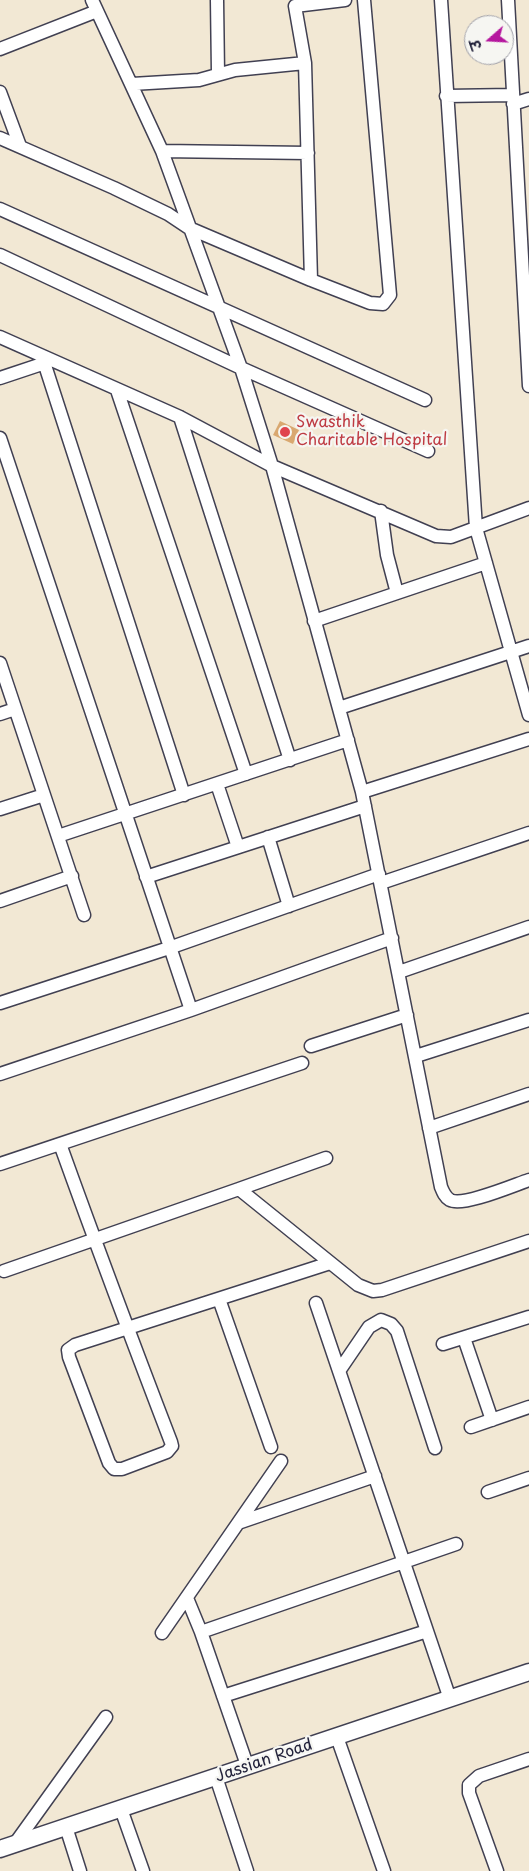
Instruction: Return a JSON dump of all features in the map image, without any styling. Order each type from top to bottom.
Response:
[{"type":"street","points":[[217,0],[218,73]]},
{"type":"street","points":[[312,280],[305,63],[293,3],[346,0]]},
{"type":"street","points":[[0,138],[159,210],[189,228],[312,280],[377,305],[386,301],[390,295],[364,0]]},
{"type":"street","points":[[440,0],[476,528],[529,715]]},
{"type":"street","points":[[508,0],[529,386]]},
{"type":"street","points":[[0,49],[94,5],[132,84],[162,151],[241,368],[272,466],[362,792],[441,1187],[444,1195],[450,1200],[464,1201],[529,1180]]},
{"type":"street","points":[[132,84],[199,80],[218,73],[305,63]]},
{"type":"street","points":[[0,92],[20,146]]},
{"type":"street","points":[[446,96],[513,100],[529,99]]},
{"type":"street","points":[[162,151],[308,153]]},
{"type":"street","points":[[0,209],[425,400]]},
{"type":"street","points":[[0,255],[241,368],[428,451]]},
{"type":"street","points":[[0,337],[44,359],[180,417],[272,466],[444,538],[529,508]]},
{"type":"street","points":[[0,378],[44,359]]},
{"type":"street","points":[[44,359],[184,795]]},
{"type":"street","points":[[117,390],[246,774]]},
{"type":"street","points":[[180,417],[290,760]]},
{"type":"street","points":[[0,438],[190,1010]]},
{"type":"street","points":[[381,511],[387,555],[397,593]]},
{"type":"street","points":[[314,621],[486,563]]},
{"type":"street","points":[[339,708],[529,646]]},
{"type":"street","points":[[0,663],[84,915]]},
{"type":"street","points":[[0,714],[16,709]]},
{"type":"street","points":[[362,792],[529,739]]},
{"type":"street","points":[[58,836],[348,740]]},
{"type":"street","points":[[217,784],[238,847]]},
{"type":"street","points":[[0,809],[44,795]]},
{"type":"street","points":[[146,877],[365,806]]},
{"type":"street","points":[[0,1003],[170,948],[290,906],[529,833]]},
{"type":"street","points":[[268,837],[290,906]]},
{"type":"street","points":[[0,901],[72,876]]},
{"type":"street","points":[[399,972],[529,927]]},
{"type":"street","points":[[0,1074],[190,1010],[392,938]]},
{"type":"street","points":[[311,1046],[407,1015]]},
{"type":"street","points":[[416,1056],[529,1020]]},
{"type":"street","points":[[0,1164],[302,1063]]},
{"type":"street","points":[[429,1128],[529,1094]]},
{"type":"street","points":[[60,1144],[127,1328],[172,1446],[167,1452],[118,1470],[111,1467],[68,1350],[75,1345],[127,1328],[219,1299],[330,1263]]},
{"type":"street","points":[[4,1271],[326,1158]]},
{"type":"street","points":[[239,1189],[330,1263],[358,1284],[373,1291],[421,1278],[529,1241]]},
{"type":"street","points":[[219,1299],[271,1447]]},
{"type":"street","points":[[316,1303],[450,1699]]},
{"type":"street","points":[[443,1344],[529,1318]]},
{"type":"street","points":[[339,1371],[369,1327],[381,1320],[391,1324],[397,1331],[435,1448]]},
{"type":"street","points":[[464,1338],[492,1420]]},
{"type":"street","points":[[471,1427],[529,1407]]},
{"type":"street","points":[[162,1633],[281,1461]]},
{"type":"street","points":[[238,1523],[375,1476]]},
{"type":"street","points":[[488,1492],[529,1478]]},
{"type":"street","points":[[201,1632],[456,1544]]},
{"type":"street","points":[[187,1598],[201,1632],[247,1765]]},
{"type":"street","points":[[223,1696],[427,1631]]},
{"type":"street","name":"Jassian Road","points":[[7,1847],[529,1672]]},
{"type":"street","points":[[7,1847],[106,1717]]},
{"type":"street","points":[[336,1737],[384,1871]]},
{"type":"street","points":[[497,1871],[469,1785],[472,1780],[479,1776],[529,1759]]},
{"type":"street","points":[[216,1777],[247,1871]]},
{"type":"street","points":[[121,1809],[143,1871]]},
{"type":"street","points":[[66,1828],[80,1871]]},
{"type":"building","points":[[280,421],[299,430],[293,444],[273,435]]},
{"type":"place","name":"Swasthik Charitable Hospital","points":[[285,432]]}]
